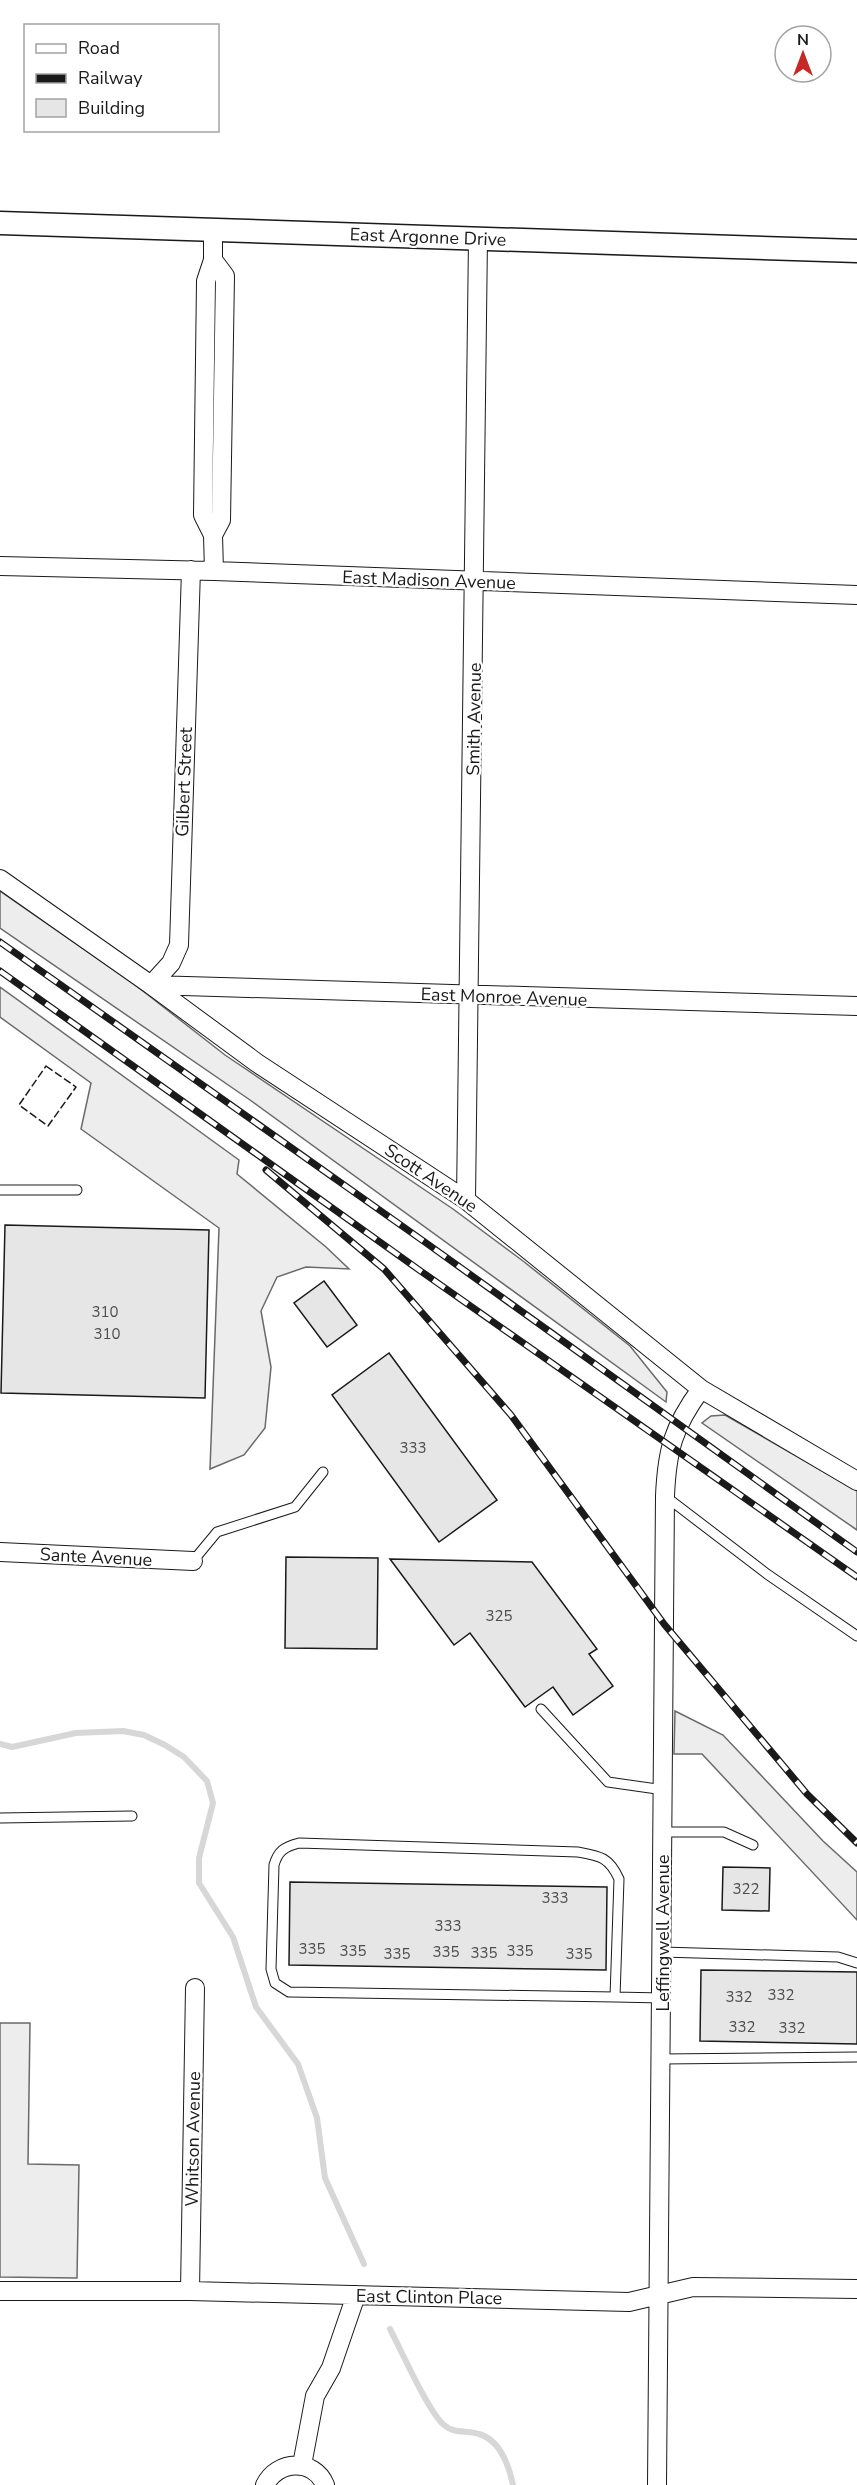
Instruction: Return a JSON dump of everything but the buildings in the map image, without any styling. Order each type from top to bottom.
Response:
[{"type":"street","name":"East Argonne Drive","points":[[0,222],[857,251]]},
{"type":"street","points":[[213,230],[213,260],[206,281],[203,515],[213,535],[214,571]]},
{"type":"street","name":"Smith Avenue","points":[[466,1200],[478,238]]},
{"type":"street","name":"East Madison Avenue","points":[[0,566],[191,570],[857,595]]},
{"type":"street","name":"Gilbert Street","points":[[151,985],[171,963],[179,945],[191,570]]},
{"type":"street","name":"Scott Avenue","points":[[0,879],[151,985],[256,1063],[466,1200],[701,1389],[857,1481]]},
{"type":"street","name":"East Monroe Avenue","points":[[151,985],[470,997],[857,1006]]},
{"type":"street","name":"Leffingwell Avenue","points":[[657,2485],[665,1496],[670,1444],[687,1408],[701,1389]]},
{"type":"street","name":"Sante Avenue","points":[[0,1552],[193,1561]]},
{"type":"street","name":"Whitson Avenue","points":[[190,2291],[195,1988]]},
{"type":"street","name":"East Clinton Place","points":[[0,2291],[190,2291],[629,2302],[693,2287],[857,2289]]},
{"type":"street","points":[[302,2465],[315,2396],[331,2368],[357,2295]]},
{"type":"street","points":[[266,2485],[278,2469],[290,2465],[302,2465],[314,2470],[325,2485]]},
{"type":"lane","points":[[0,1190],[77,1190]]},
{"type":"lane","points":[[193,1561],[217,1532],[295,1507],[323,1472]]},
{"type":"lane","points":[[665,1496],[767,1574],[857,1636]]},
{"type":"lane","points":[[541,1709],[608,1782],[664,1790]]},
{"type":"lane","points":[[0,1818],[132,1816]]},
{"type":"lane","points":[[663,1832],[724,1832],[753,1845]]},
{"type":"lane","points":[[615,1997],[619,1879],[612,1864],[597,1856],[578,1852],[299,1843],[285,1847],[277,1854],[274,1865],[270,1969],[275,1983],[289,1992],[662,1998]]},
{"type":"lane","points":[[662,1952],[838,1958],[857,1963]]},
{"type":"lane","points":[[662,2059],[857,2057]]},
{"type":"shaded area","points":[[0,891],[134,984],[225,1055],[453,1209],[523,1261],[630,1346],[667,1392],[666,1402],[250,1100],[0,928]]},
{"type":"shaded area","points":[[0,987],[239,1160],[237,1174],[326,1247],[349,1269],[306,1267],[277,1277],[261,1311],[271,1367],[265,1428],[244,1455],[210,1469],[219,1228],[81,1129],[91,1083],[0,1017]]},
{"type":"shaded area","points":[[725,1415],[857,1491],[857,1530],[702,1423],[711,1416]]},
{"type":"shaded area","points":[[675,1711],[723,1735],[823,1841],[857,1872],[857,1920],[702,1754],[674,1754]]},
{"type":"shaded area","points":[[0,2023],[30,2023],[28,2164],[79,2165],[77,2278],[0,2277]]},
{"type":"waterway","points":[[0,1744],[12,1747],[76,1733],[123,1731],[144,1735],[165,1745],[184,1757],[207,1781],[213,1803],[199,1858],[199,1883],[233,1937],[256,2007],[298,2064],[317,2118],[325,2178],[364,2264]]},
{"type":"waterway","points":[[390,2329],[423,2395],[438,2418],[452,2430],[479,2434],[493,2442],[506,2462],[513,2485]]},
{"type":"railway","points":[[0,942],[429,1245],[857,1552]]},
{"type":"railway","points":[[0,971],[422,1272],[857,1577]]},
{"type":"railway","points":[[266,1170],[384,1269],[511,1415],[664,1624],[807,1794],[857,1843]]},
{"type":"fence","points":[[46,1066],[76,1087],[48,1126],[19,1105],[46,1066]]}]
